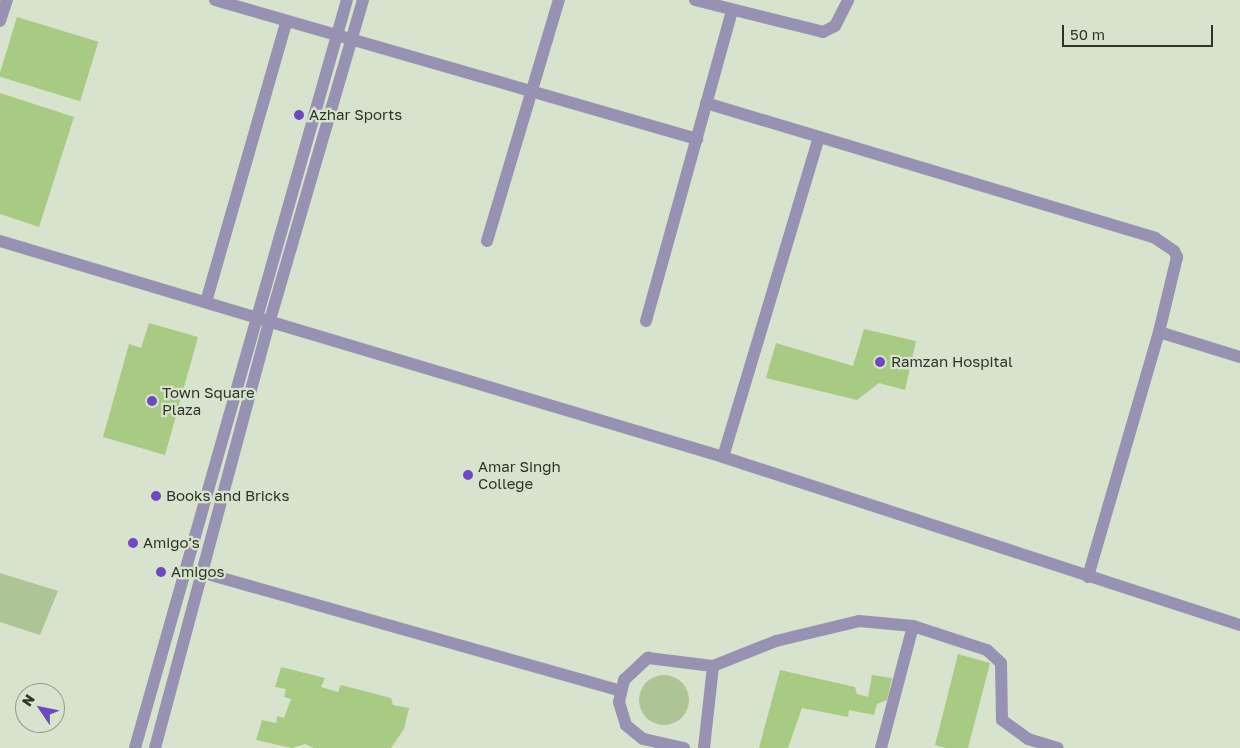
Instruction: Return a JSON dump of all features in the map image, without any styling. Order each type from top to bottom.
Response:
[{"type":"street","points":[[0,21],[7,0]]},
{"type":"street","points":[[215,0],[337,39],[696,139]]},
{"type":"street","points":[[135,748],[255,315],[347,0]]},
{"type":"street","points":[[155,748],[270,320],[364,0]]},
{"type":"street","points":[[487,242],[559,0]]},
{"type":"street","points":[[695,0],[732,11],[823,32],[835,26],[848,0]]},
{"type":"street","points":[[646,321],[732,11]]},
{"type":"street","points":[[206,302],[286,23]]},
{"type":"street","points":[[706,103],[1163,241],[1177,257],[1159,332],[1088,577]]},
{"type":"street","points":[[723,457],[819,137]]},
{"type":"street","points":[[0,241],[255,315],[723,457],[1088,577],[1240,624]]},
{"type":"street","points":[[1159,332],[1240,357]]},
{"type":"street","points":[[186,568],[620,691]]},
{"type":"street","points":[[684,748],[656,744],[634,733],[621,714],[620,691],[630,670],[648,658],[713,666],[776,641],[835,626],[867,622],[914,626],[976,644],[995,655],[1003,676],[1002,720],[1028,739],[1058,748]]},
{"type":"street","points":[[881,748],[914,626]]},
{"type":"street","points":[[704,748],[713,666]]},
{"type":"green space","points":[[0,573],[58,591],[40,635],[0,622]]},
{"type":"green space","points":[[664,675],[673,677],[684,686],[689,700],[687,709],[678,720],[664,725],[655,723],[644,714],[639,700],[641,691],[650,680]]},
{"type":"building","points":[[17,17],[98,42],[80,101],[0,77]]},
{"type":"building","points":[[0,93],[74,117],[39,227],[0,214]]},
{"type":"building","points":[[149,323],[198,337],[165,455],[103,437],[129,344],[141,348]]},
{"type":"building","points":[[864,329],[916,341],[905,390],[879,383],[857,400],[766,378],[776,343],[853,366]]},
{"type":"building","points":[[958,654],[990,663],[968,748],[946,748],[935,745]]},
{"type":"building","points":[[281,667],[325,678],[321,687],[338,692],[341,685],[391,698],[393,705],[409,708],[404,729],[391,748],[314,748],[305,744],[292,748],[256,740],[262,720],[276,723],[277,716],[284,718],[291,699],[284,697],[286,689],[275,687]]},
{"type":"building","points":[[780,670],[855,687],[857,694],[868,697],[872,675],[892,678],[887,700],[877,704],[874,715],[849,710],[848,717],[802,708],[788,748],[759,748]]},
{"type":"place","name":"Azhar Sports","points":[[299,115]]},
{"type":"place","name":"Ramzan Hospital","points":[[880,362]]},
{"type":"place","name":"Town Square Plaza","points":[[152,401]]},
{"type":"place","name":"Amar Singh College","points":[[468,475]]},
{"type":"place","name":"Books and Bricks","points":[[156,496]]},
{"type":"place","name":"Amigo's","points":[[133,543]]},
{"type":"place","name":"Amigos","points":[[161,572]]}]
